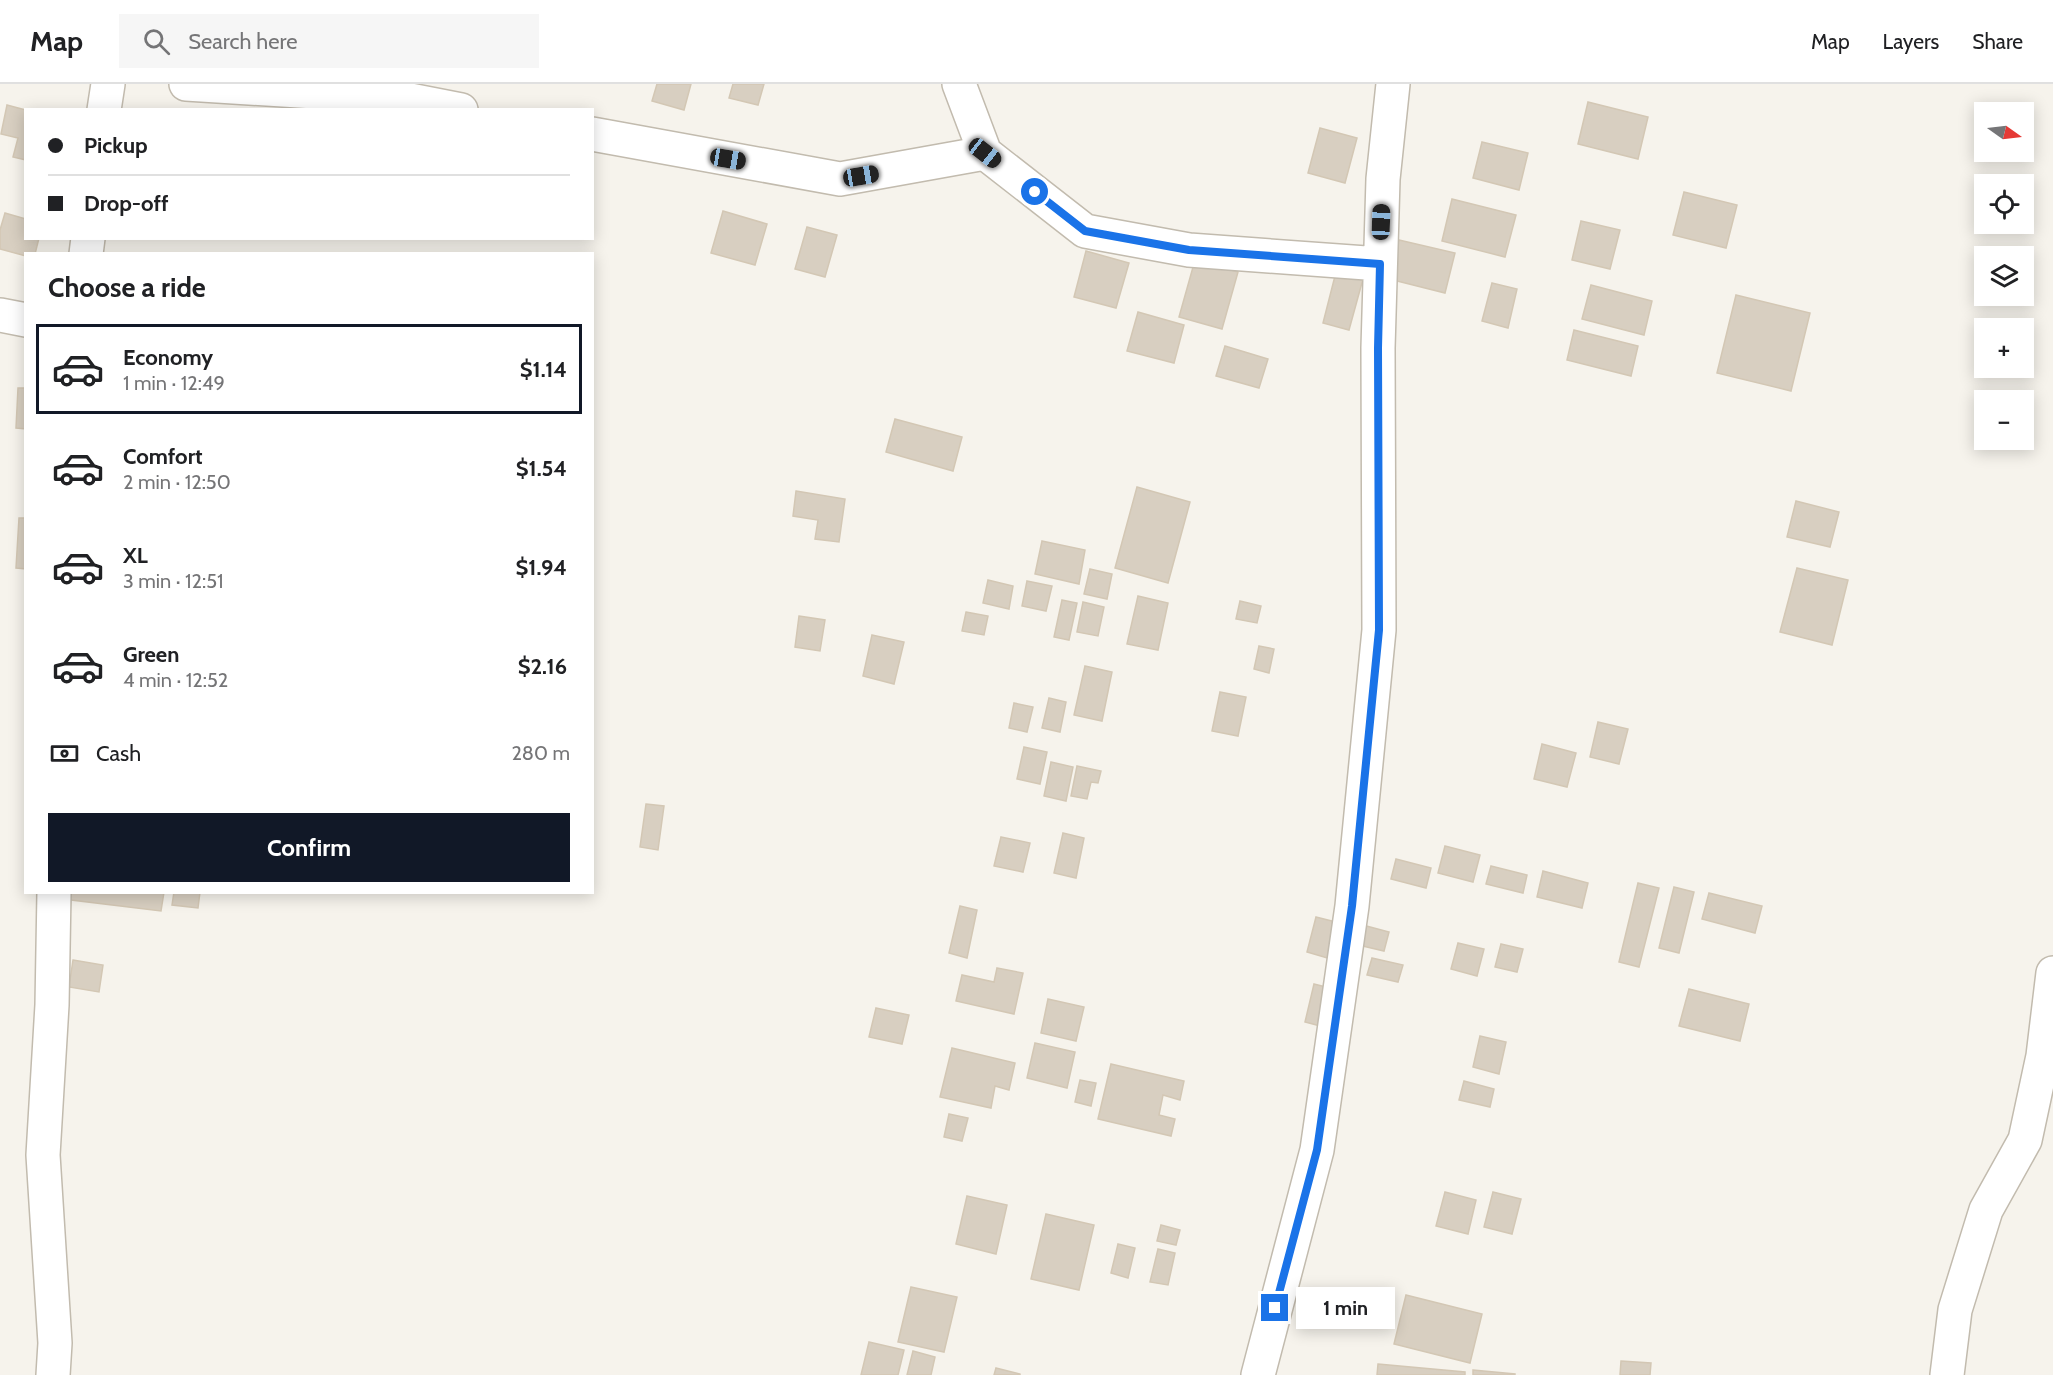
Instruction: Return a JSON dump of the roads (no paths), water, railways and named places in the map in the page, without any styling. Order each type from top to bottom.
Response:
[{"type":"street","points":[[105,108],[108,84]]},
{"type":"street","points":[[186,84],[395,97],[450,108]]},
{"type":"street","points":[[959,84],[985,153],[1085,231],[1189,250],[1380,264]]},
{"type":"street","points":[[1258,1375],[1317,1150],[1352,906],[1379,630],[1380,264],[1383,179],[1393,84]]},
{"type":"street","points":[[594,134],[840,179],[985,153]]},
{"type":"street","points":[[0,315],[24,320]]},
{"type":"street","points":[[53,1375],[55,1343],[44,1155],[52,1005],[54,894]]},
{"type":"street","points":[[1947,1375],[1955,1310],[1986,1210],[2025,1140],[2043,1056],[2053,973]]}]
